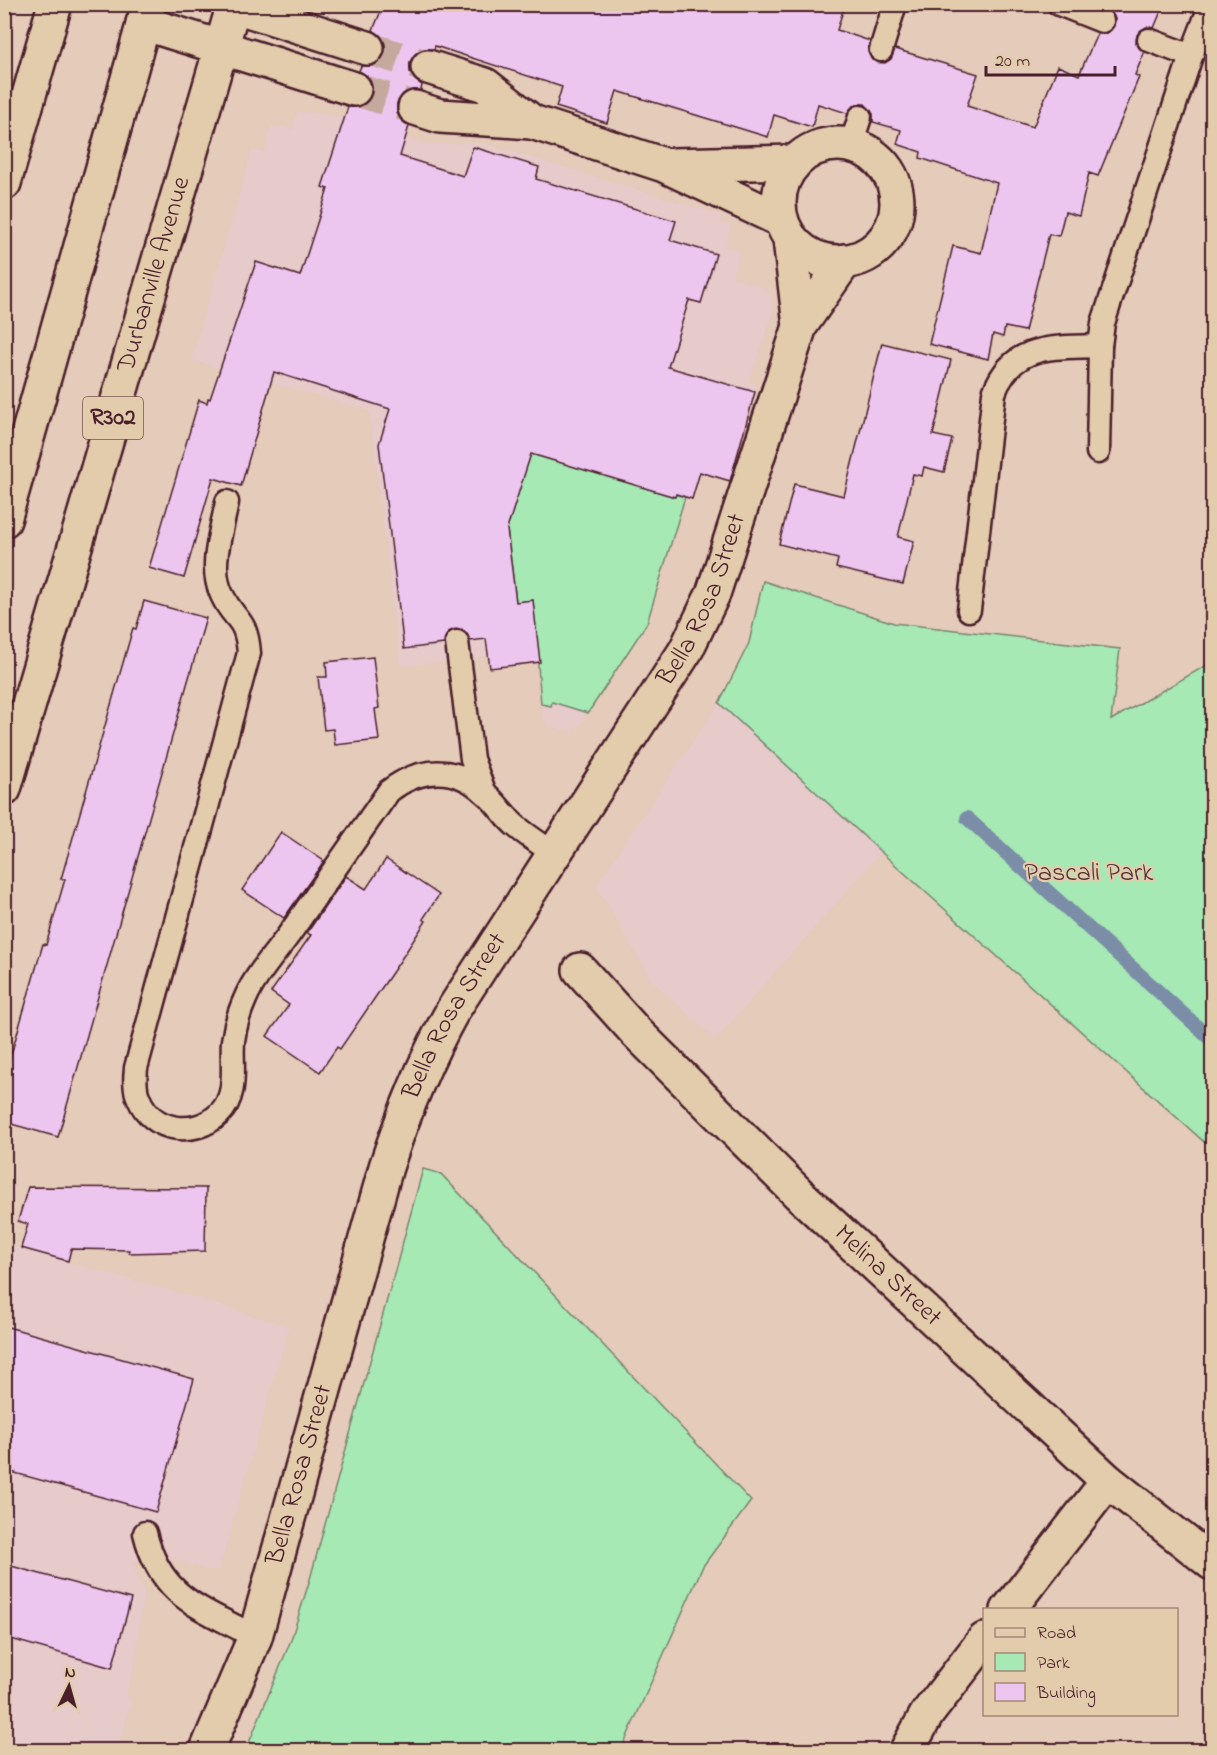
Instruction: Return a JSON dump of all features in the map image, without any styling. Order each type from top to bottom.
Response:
[{"type":"street","points":[[6,175],[55,4]]},
{"type":"street","points":[[232,5],[367,48]]},
{"type":"street","name":"Durbanville Avenue","points":[[4,789],[222,47],[232,5]]},
{"type":"street","points":[[4,520],[146,14],[222,47],[354,89]]},
{"type":"street","points":[[428,67],[468,68],[485,85],[532,122]]},
{"type":"street","points":[[415,108],[440,116],[532,122],[664,165],[785,229],[805,253],[824,261],[845,261],[865,256],[881,243],[893,225],[898,206],[895,185],[886,167],[870,153],[855,131],[811,150],[794,162],[783,179],[778,200],[785,229]]},
{"type":"street","points":[[664,165],[794,162]]},
{"type":"street","name":"Bella Rosa Street","points":[[785,229],[800,326]]},
{"type":"street","name":"Bella Rosa Street","points":[[207,1750],[255,1637],[386,1167],[405,1108],[430,1052],[453,1010],[686,650],[713,594],[800,326],[845,261]]},
{"type":"street","name":"Melina Street","points":[[580,970],[636,1032],[799,1194],[1108,1481],[1212,1563]]},
{"type":"street","points":[[1010,1608],[1108,1481]]},
{"type":"street","points":[[907,1750],[927,1714],[983,1641]]},
{"type":"lane","points":[[881,50],[896,4]]},
{"type":"lane","points":[[1059,4],[1102,21]]},
{"type":"lane","points":[[1098,452],[1100,346],[1103,323],[1191,56],[1212,4]]},
{"type":"lane","points":[[1149,40],[1191,56]]},
{"type":"lane","points":[[969,610],[994,393],[1000,378],[1009,366],[1034,351],[1100,346]]},
{"type":"lane","points":[[227,502],[215,569],[221,593],[246,627],[249,653],[136,1068],[137,1092],[148,1113],[160,1124],[176,1128],[192,1128],[207,1123],[220,1114],[229,1100],[233,1085],[234,1039],[247,994],[389,791],[413,776],[428,772],[448,772],[468,779],[485,792],[516,826],[555,854]]},
{"type":"lane","points":[[457,642],[472,759],[476,776],[485,792]]},
{"type":"lane","points":[[146,1533],[154,1561],[171,1588],[182,1598],[255,1637]]},
{"type":"shaded area","points":[[297,111],[347,118],[431,145],[480,142],[721,215],[720,222],[731,225],[725,246],[740,251],[732,277],[763,287],[771,296],[774,307],[771,319],[749,381],[757,385],[743,431],[747,432],[745,436],[750,437],[745,456],[739,455],[731,482],[700,472],[692,499],[685,497],[647,623],[578,728],[573,727],[572,732],[547,726],[547,722],[543,721],[537,662],[490,668],[488,656],[400,667],[369,411],[191,360],[252,150],[264,153],[272,124],[292,130]]},
{"type":"shaded area","points":[[719,703],[881,852],[716,1040],[651,980],[596,885]]},
{"type":"shaded area","points":[[4,1244],[197,1298],[289,1327],[219,1570],[207,1570],[176,1560],[134,1561],[136,1577],[144,1591],[134,1668],[125,1698],[132,1700],[117,1750],[5,1750]]},
{"type":"green space","points":[[531,451],[685,497],[647,623],[588,713],[552,702],[551,706],[541,704],[533,600],[516,602],[507,529]]},
{"type":"green space","name":"Pascali Park","points":[[763,581],[894,623],[1120,649],[1111,720],[1212,662],[1212,1149],[881,852],[719,703],[749,643]]},
{"type":"green space","points":[[423,1169],[441,1174],[751,1501],[703,1566],[621,1750],[246,1750],[291,1640],[310,1579]]},
{"type":"building","points":[[384,4],[845,4],[837,30],[870,41],[868,52],[872,60],[885,63],[891,59],[895,49],[978,74],[967,106],[1033,127],[1058,66],[1079,75],[1097,34],[1105,34],[1114,26],[1115,18],[1108,9],[1109,4],[1164,4],[1154,28],[1146,27],[1137,35],[1136,43],[1144,53],[1135,75],[1139,77],[1098,176],[1089,173],[1079,216],[1065,212],[1059,236],[1049,234],[1025,331],[1005,327],[1003,337],[993,334],[988,359],[929,344],[953,246],[981,253],[997,183],[920,158],[921,152],[897,144],[901,130],[873,122],[873,114],[865,104],[857,104],[847,113],[818,104],[812,127],[774,115],[768,137],[617,91],[607,123],[556,107],[562,87],[435,46],[434,49],[425,49],[415,54],[410,62],[410,72],[422,85],[421,90],[412,90],[403,94],[397,103],[397,113],[401,120],[409,126],[400,156],[463,176],[473,147],[539,167],[536,179],[676,221],[670,240],[716,254],[701,303],[689,300],[668,367],[755,392],[730,481],[700,472],[692,499],[676,494],[675,497],[531,454],[507,529],[516,602],[533,600],[540,662],[490,668],[486,639],[470,641],[462,629],[448,632],[444,644],[404,649],[379,444],[390,409],[274,372],[241,486],[213,478],[184,578],[149,568],[199,400],[207,403],[208,398],[210,399],[256,262],[300,276],[328,189],[322,187],[348,107],[358,107],[366,103],[372,94],[372,84],[367,76],[359,71],[361,66],[370,66],[379,62],[385,53],[385,43],[381,36],[373,30]]},
{"type":"building","points":[[882,343],[951,360],[933,435],[952,439],[944,472],[924,467],[922,476],[913,474],[898,537],[914,541],[903,584],[836,568],[838,559],[779,544],[794,484],[844,496]]},
{"type":"building","points":[[144,601],[206,618],[58,1137],[4,1122],[4,1079],[43,944],[46,945],[65,879],[61,879],[133,628],[136,629]]},
{"type":"building","points":[[373,657],[379,708],[375,709],[379,740],[335,745],[333,729],[324,730],[318,677],[327,677],[326,662]]},
{"type":"building","points":[[281,832],[324,861],[284,918],[242,890]]},
{"type":"building","points":[[386,859],[439,895],[423,919],[426,921],[400,961],[340,1049],[337,1047],[320,1072],[267,1036],[289,1005],[271,992],[311,935],[307,933],[346,876],[366,889]]},
{"type":"building","points":[[28,1187],[206,1188],[205,1251],[129,1253],[129,1250],[71,1249],[68,1261],[21,1248],[28,1224],[18,1221]]},
{"type":"building","points":[[4,1326],[194,1379],[156,1512],[4,1470]]},
{"type":"building","points":[[4,1564],[131,1599],[112,1668],[4,1637]]},
{"type":"waterway","points":[[967,818],[1212,1040]]},
{"type":"tunnel","points":[[367,48],[428,67]]},
{"type":"tunnel","points":[[354,89],[415,108]]}]
